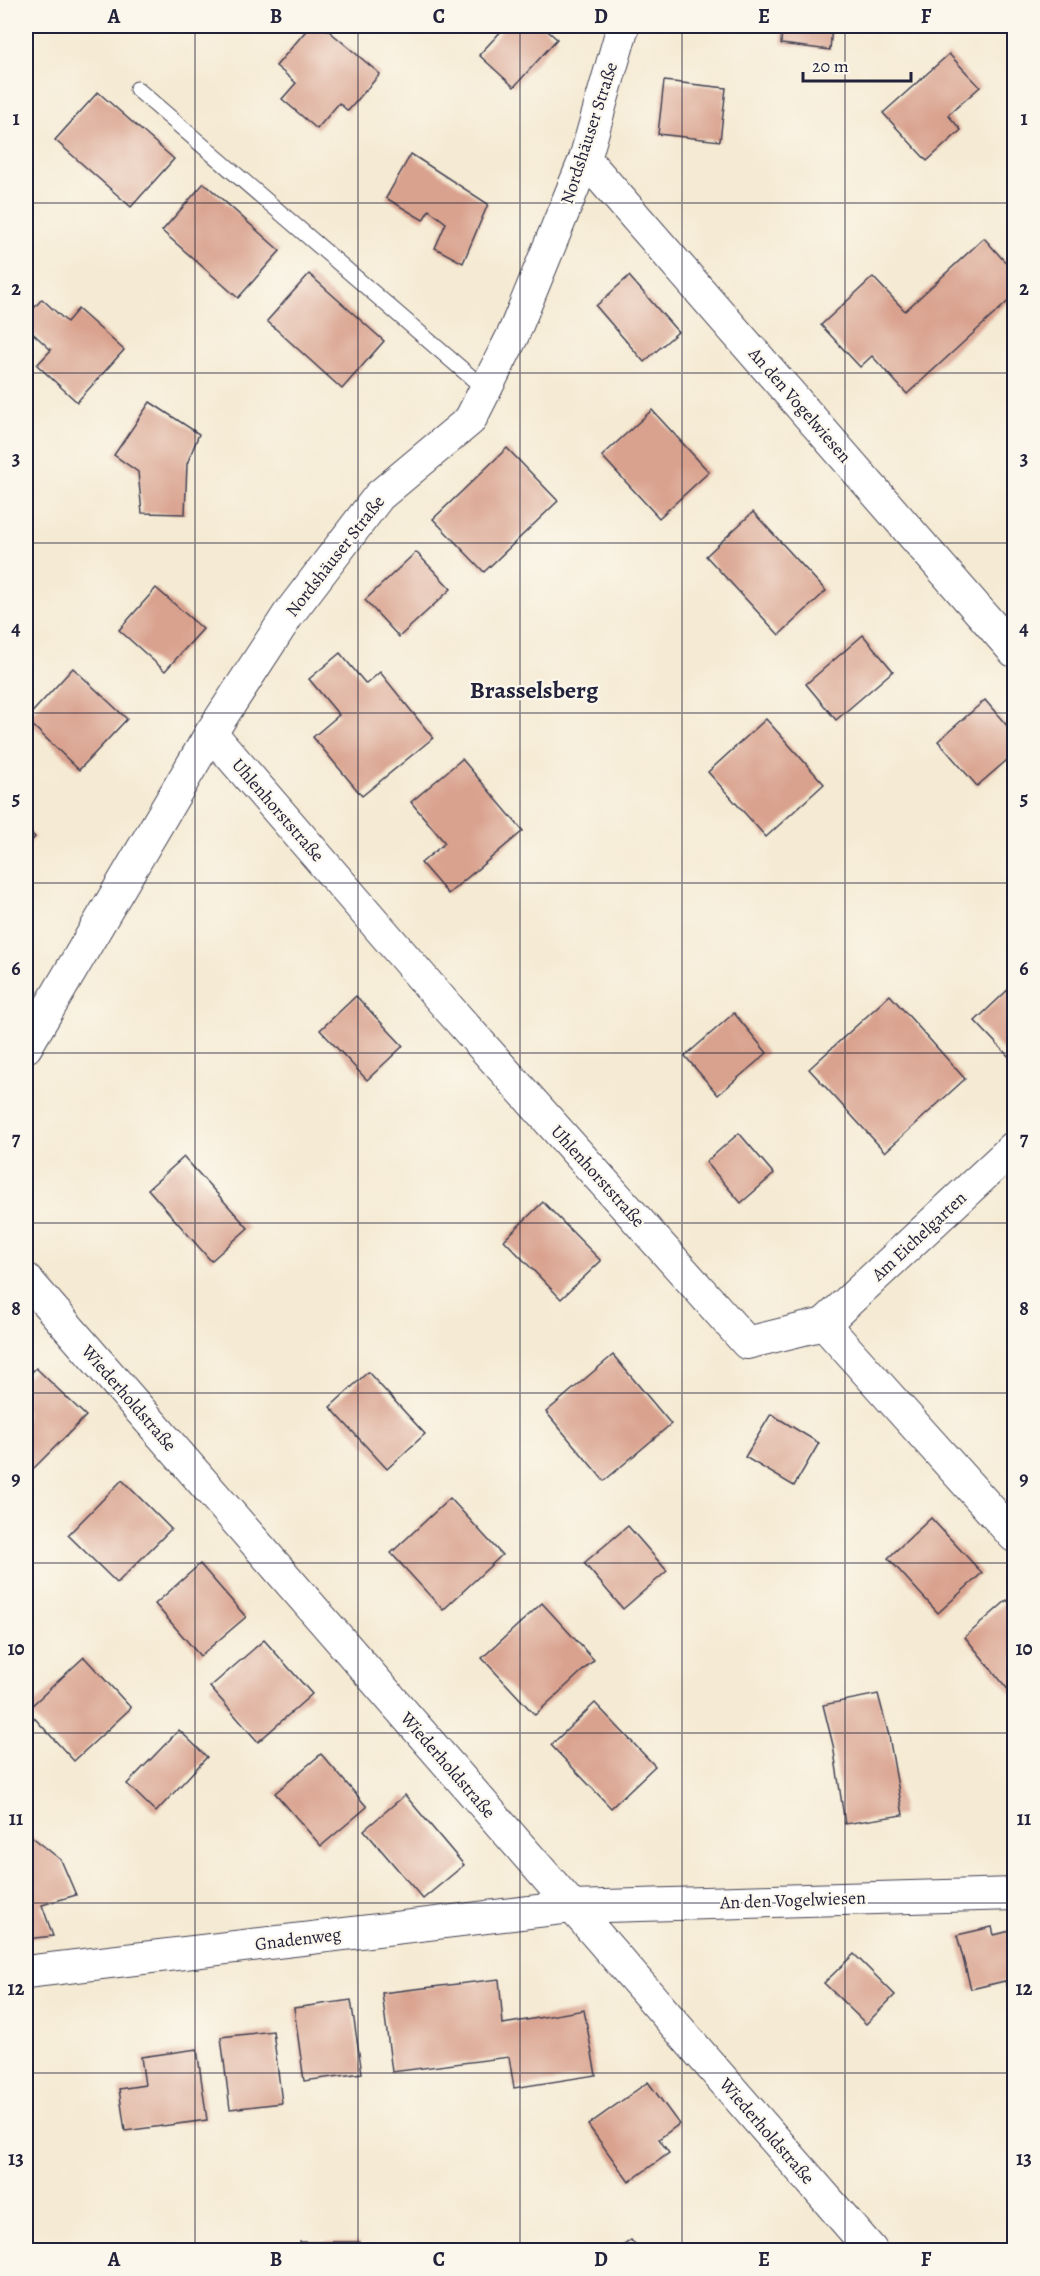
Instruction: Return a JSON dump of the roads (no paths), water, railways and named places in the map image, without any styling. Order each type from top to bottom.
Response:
[{"type":"street","name":"Nordshäuser Straße","points":[[26,1047],[211,733],[288,615],[380,496],[470,420],[513,335],[585,159],[623,26]]},
{"type":"street","name":"An den Vogelwiesen","points":[[585,159],[1014,651]]},
{"type":"street","name":"Uhlenhorststraße","points":[[211,733],[444,1003],[747,1343],[824,1324]]},
{"type":"street","name":"Am Eichelgarten","points":[[824,1324],[1014,1147]]},
{"type":"street","name":"Wiederholdstraße","points":[[26,1279],[864,2248]]},
{"type":"street","points":[[824,1324],[1014,1536]]},
{"type":"street","name":"An den Vogelwiesen","points":[[571,1907],[1014,1894]]},
{"type":"street","name":"Gnadenweg","points":[[26,1972],[571,1907]]},
{"type":"lane","points":[[137,89],[486,390]]},
{"type":"district","name":"Brasselsberg","points":[[534,690]]}]
